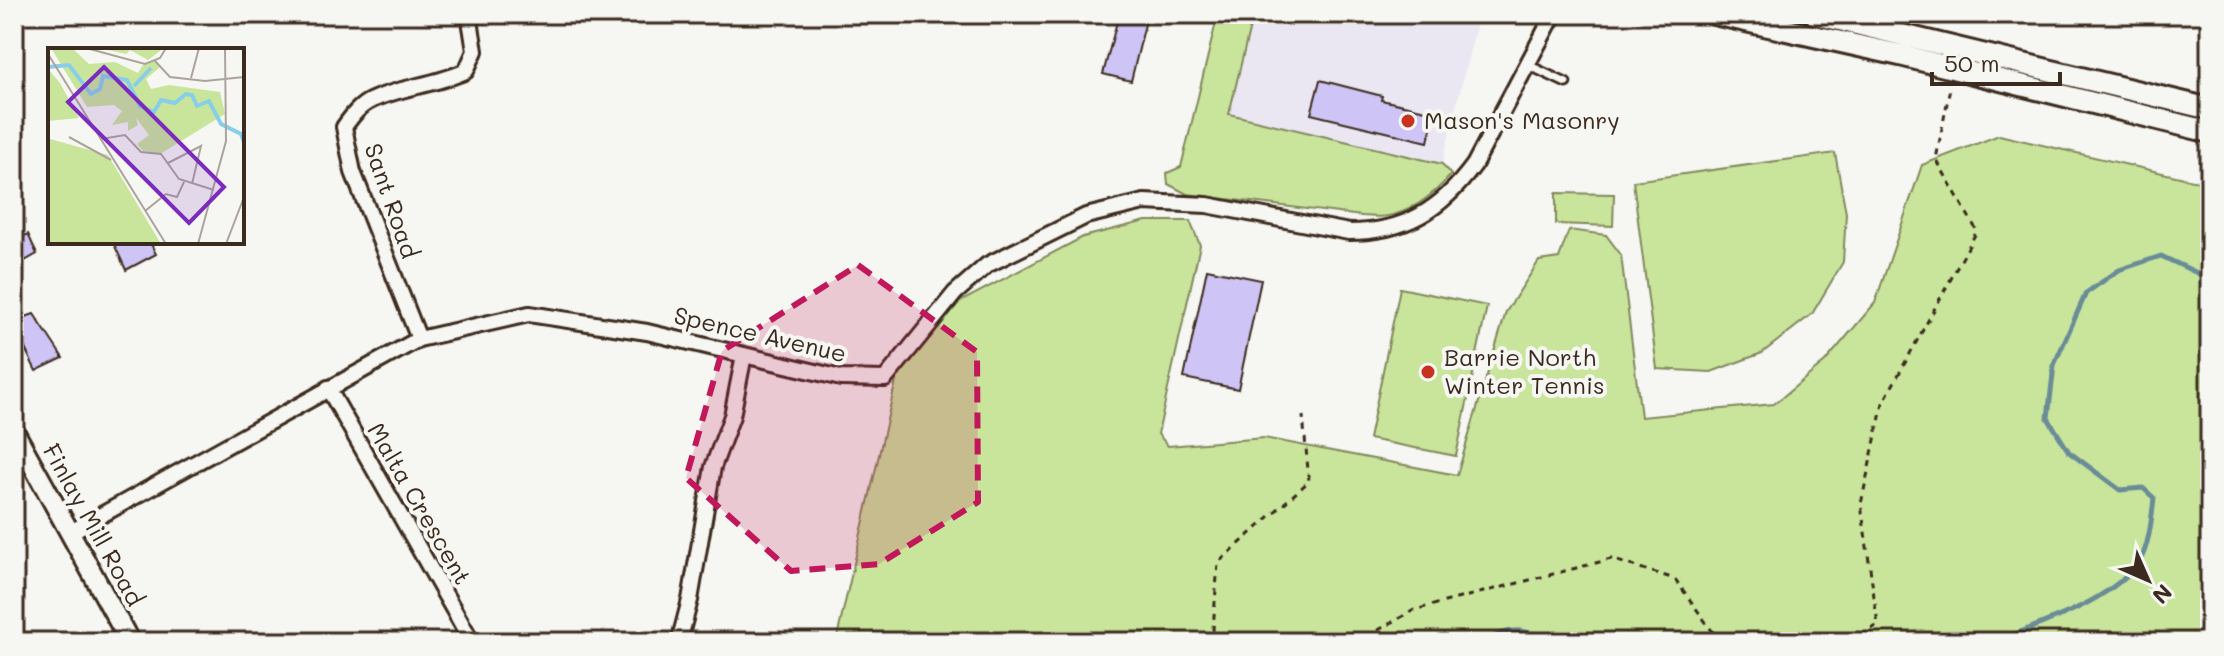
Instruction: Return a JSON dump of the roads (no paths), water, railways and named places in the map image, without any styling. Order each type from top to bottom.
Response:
[{"type":"main road","points":[[1714,14],[1954,68],[2210,132]]},
{"type":"main road","points":[[1815,14],[2210,109]]},
{"type":"street","name":"Sant Road","points":[[419,339],[353,172],[344,127],[356,112],[372,100],[466,71],[475,51],[469,14]]},
{"type":"street","name":"Spence Avenue","points":[[69,533],[419,339],[529,314],[647,332],[841,378],[885,379],[955,293],[987,265],[1086,216],[1144,202],[1207,205],[1349,232],[1372,232],[1398,226],[1440,203],[1474,165],[1554,14]]},
{"type":"street","points":[[679,642],[690,600],[713,467],[732,416],[744,355]]},
{"type":"street","name":"Malta Crescent","points":[[328,388],[472,642]]},
{"type":"street","name":"Finlay Mill Road","points":[[14,431],[130,642]]},
{"type":"lane","points":[[1527,64],[1566,83]]},
{"type":"waterway","points":[[1993,642],[2071,611],[2109,590],[2138,563],[2147,541],[2154,498],[2143,488],[2120,490],[2069,452],[2048,418],[2054,365],[2086,293],[2119,270],[2161,256],[2210,279]]},
{"type":"waterway","points":[[1483,642],[1509,631],[1524,631],[1550,642]]},
{"type":"place","name":"Mason's Masonry","points":[[1408,121]]},
{"type":"place","name":"Barrie North Winter Tennis","points":[[1428,372]]}]
